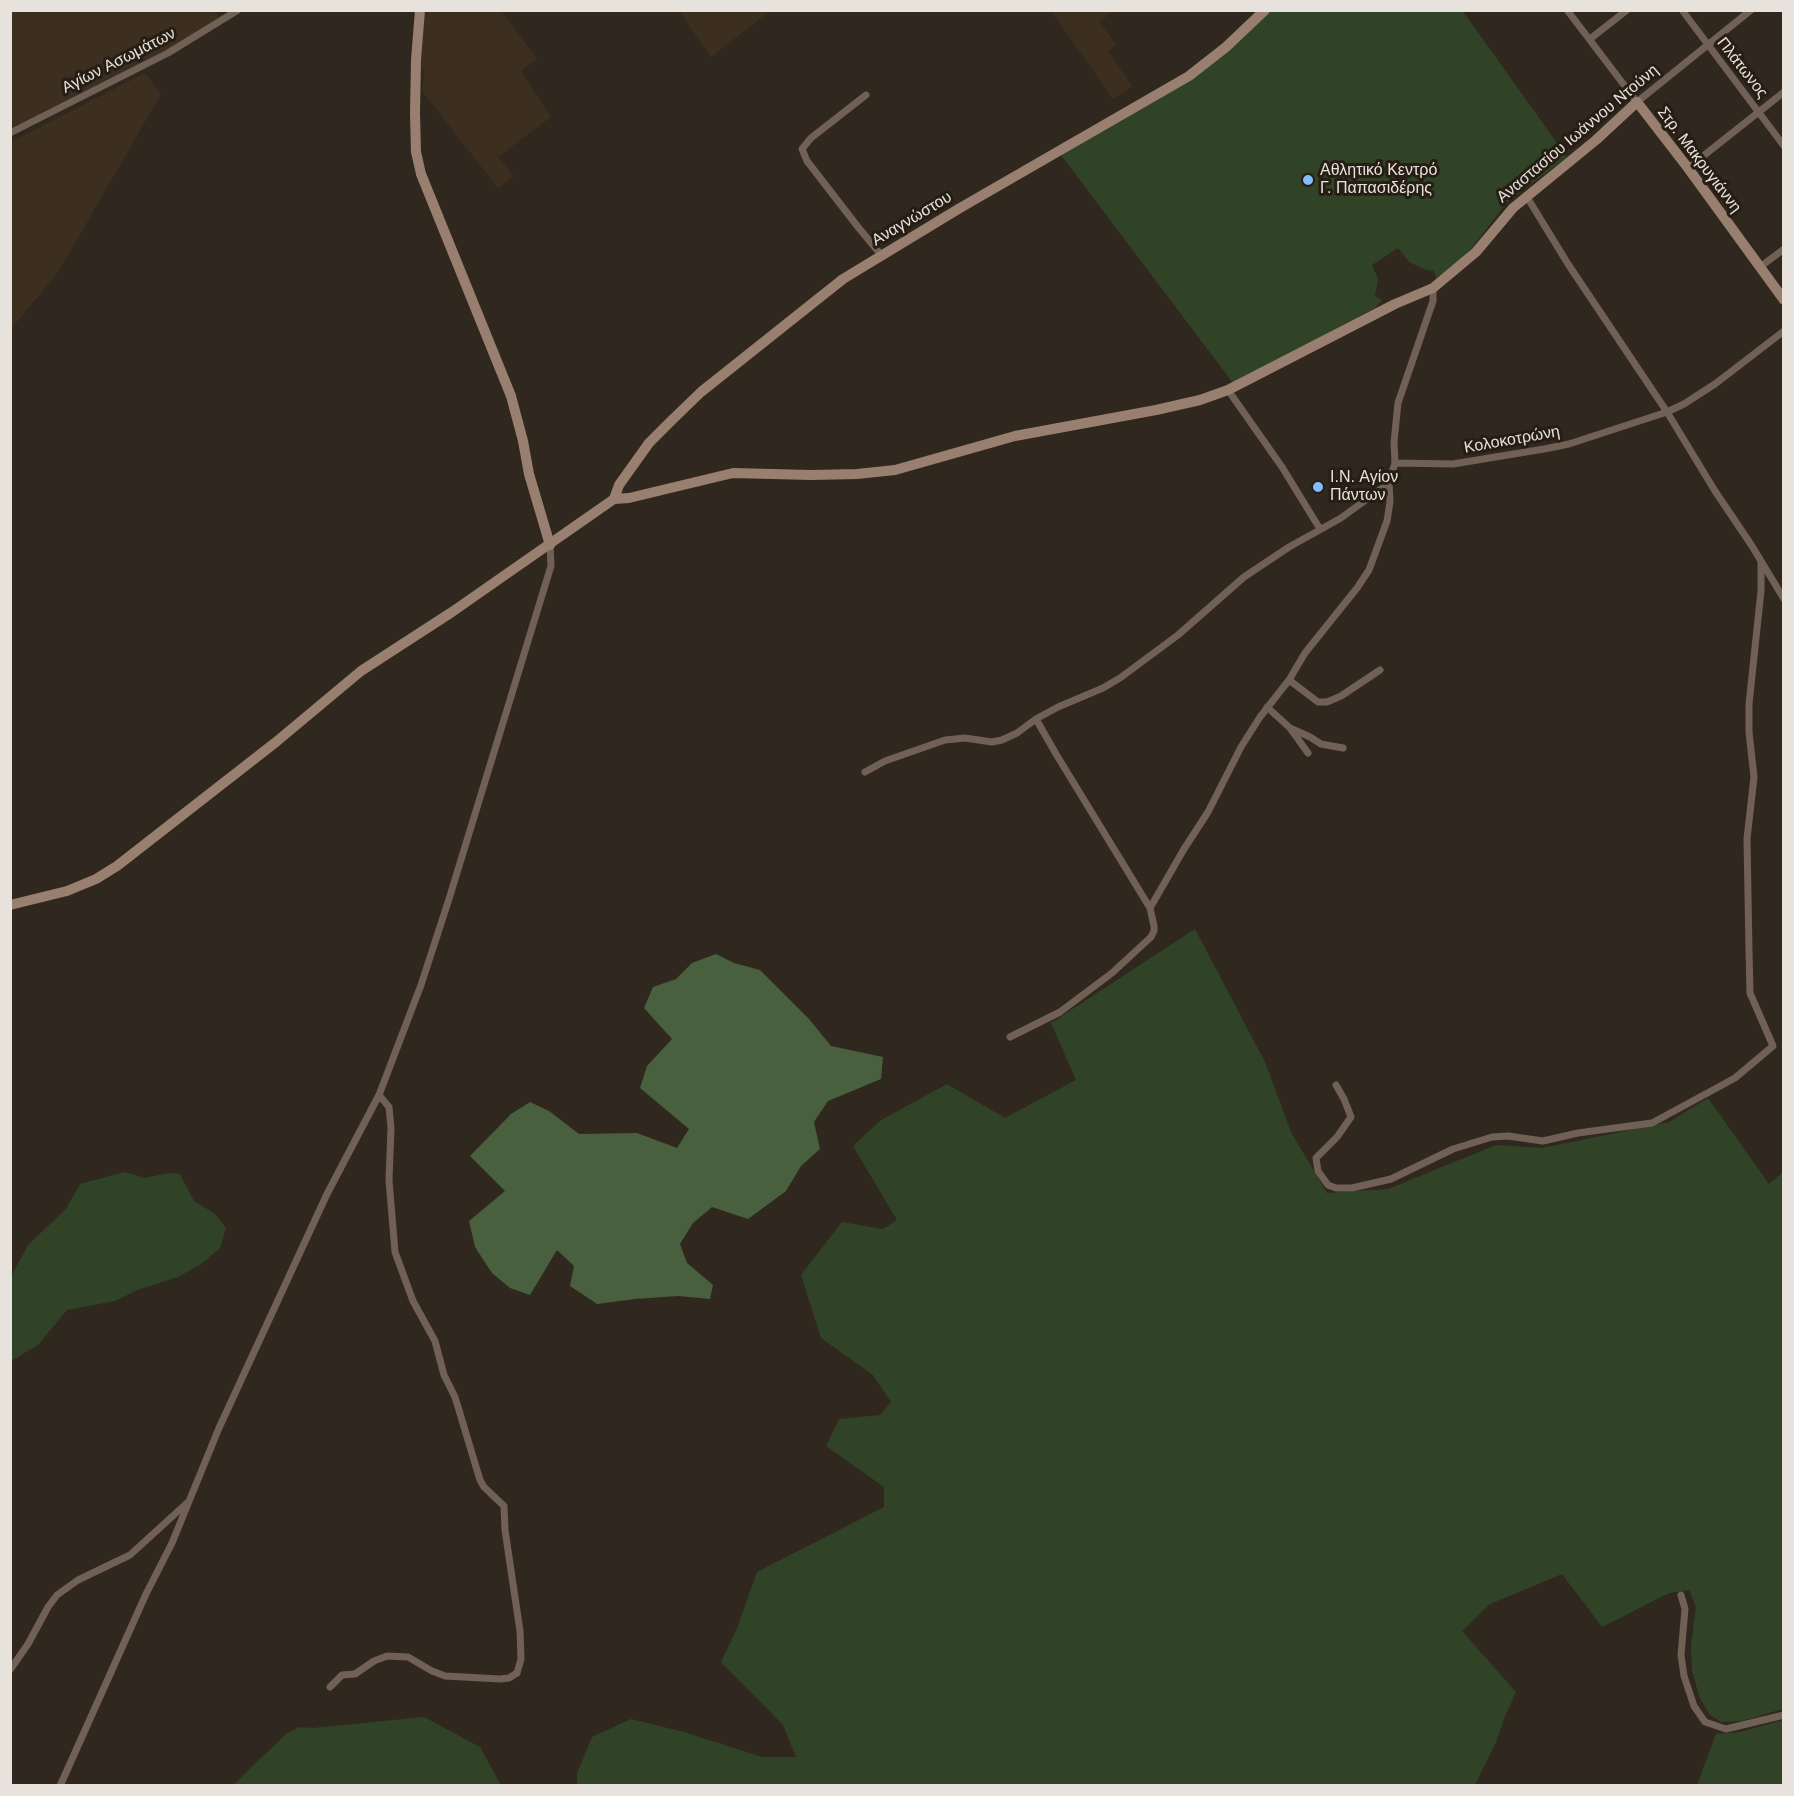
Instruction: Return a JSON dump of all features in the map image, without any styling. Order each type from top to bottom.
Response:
[{"type":"street","name":"Αγίων Ασωμάτων","points":[[10,133],[168,52],[226,14],[238,10]]},
{"type":"street","points":[[60,1785],[76,1745],[190,1501],[219,1428],[327,1194],[380,1095],[450,899],[551,566],[550,545],[529,474],[511,396],[421,174],[417,152],[415,113],[420,10]]},
{"type":"street","name":"Αναγνώστου","points":[[614,499],[619,485],[649,443],[701,392],[843,279],[960,208],[1189,76],[1226,47],[1264,10]]},
{"type":"street","name":"Στρ. Μακρυγιάννη","points":[[1567,10],[1688,168],[1784,300]]},
{"type":"street","points":[[1590,39],[1627,10]]},
{"type":"street","name":"Πλάτωνος","points":[[1682,10],[1784,146]]},
{"type":"street","name":"Αναστασίου Ιωάννου Ντούνη","points":[[614,499],[629,498],[733,473],[857,474],[895,470],[1015,436],[1156,410],[1200,400],[1228,390],[1395,304],[1433,288],[1476,252],[1502,220],[1527,197],[1596,140],[1637,102],[1751,10]]},
{"type":"street","name":"Πλάτωνος","points":[[1688,168],[1784,92]]},
{"type":"street","points":[[866,95],[811,138],[802,149],[807,162],[882,256]]},
{"type":"street","points":[[1527,197],[1568,264],[1667,412],[1784,599]]},
{"type":"street","points":[[1760,267],[1784,249]]},
{"type":"street","points":[[1150,908],[1208,812],[1241,747],[1289,680],[1305,652],[1369,570],[1387,521],[1390,502],[1389,483],[1395,463],[1394,442],[1398,403],[1433,301],[1433,288]]},
{"type":"street","name":"Κολοκοτρώνη","points":[[1395,463],[1453,464],[1569,444],[1667,412],[1715,384],[1784,331]]},
{"type":"street","points":[[1228,390],[1282,467],[1320,529]]},
{"type":"street","points":[[865,772],[885,761],[945,740],[965,738],[992,742],[1002,740],[1058,707],[1103,688],[1178,635],[1244,577],[1341,518],[1389,483]]},
{"type":"street","points":[[10,905],[67,891],[96,879],[117,866],[276,742],[361,671],[452,612],[614,499]]},
{"type":"street","points":[[1336,1085],[1340,1089],[1351,1117],[1338,1137],[1316,1158],[1318,1171],[1328,1185],[1336,1188],[1352,1188],[1391,1179],[1453,1149],[1492,1137],[1508,1136],[1542,1141],[1578,1133],[1652,1123],[1735,1078],[1773,1046],[1750,993],[1747,839],[1754,777],[1749,732],[1749,704],[1761,591],[1761,561]]},
{"type":"street","points":[[1289,680],[1318,702],[1327,702],[1341,696],[1380,670]]},
{"type":"street","points":[[1268,707],[1290,728],[1308,753]]},
{"type":"street","points":[[1010,1037],[1060,1012],[1112,973],[1145,943],[1154,931],[1150,908],[1036,719]]},
{"type":"street","points":[[1290,728],[1321,744],[1343,748]]},
{"type":"street","points":[[330,1687],[342,1675],[355,1674],[374,1661],[387,1656],[408,1657],[445,1676],[500,1679],[509,1678],[517,1673],[521,1659],[520,1630],[505,1530],[504,1506],[484,1487],[480,1480],[455,1397],[444,1375],[435,1341],[413,1301],[394,1252],[389,1180],[391,1128],[389,1107],[380,1095]]},
{"type":"street","points":[[10,1670],[57,1595],[78,1580],[130,1555],[190,1501]]},
{"type":"street","points":[[1681,1594],[1685,1609],[1681,1655],[1684,1676],[1694,1706],[1705,1722],[1726,1728],[1784,1715]]},
{"type":"shaded area","points":[[215,10],[219,17],[171,48],[11,131],[11,11]]},
{"type":"shaded area","points":[[424,11],[501,11],[537,59],[521,71],[551,117],[498,157],[514,176],[498,188],[422,91],[425,71],[421,68]]},
{"type":"shaded area","points":[[679,11],[770,11],[711,57]]},
{"type":"shaded area","points":[[1051,11],[1114,11],[1099,22],[1116,44],[1108,51],[1132,86],[1113,99]]},
{"type":"shaded area","points":[[145,73],[161,94],[59,271],[11,329],[11,142]]},
{"type":"green space","name":"Αθλητικό Κεντρό Γ. Παπασιδέρης","points":[[1462,10],[1567,157],[1507,202],[1471,249],[1448,272],[1436,278],[1434,271],[1409,262],[1398,248],[1372,265],[1378,279],[1375,296],[1382,300],[1375,308],[1233,383],[1061,155],[1187,80],[1269,11]]},
{"type":"green space","points":[[1195,929],[1265,1062],[1291,1132],[1327,1193],[1388,1189],[1496,1145],[1542,1148],[1669,1122],[1708,1098],[1769,1184],[1783,1172],[1783,1709],[1742,1721],[1721,1722],[1709,1714],[1699,1696],[1692,1670],[1691,1646],[1696,1607],[1689,1590],[1669,1593],[1602,1627],[1562,1574],[1490,1604],[1462,1631],[1516,1692],[1496,1742],[1475,1785],[577,1786],[577,1773],[592,1737],[631,1719],[684,1732],[762,1757],[796,1757],[783,1725],[721,1662],[736,1631],[757,1572],[884,1507],[884,1487],[826,1446],[839,1419],[880,1415],[891,1402],[873,1375],[821,1338],[801,1275],[842,1222],[883,1229],[897,1220],[853,1146],[881,1120],[947,1084],[1005,1118],[1076,1080],[1051,1023]]},
{"type":"green space","points":[[716,954],[734,963],[760,970],[809,1019],[831,1046],[883,1057],[881,1079],[828,1101],[814,1122],[820,1149],[801,1166],[786,1191],[748,1219],[712,1207],[693,1223],[680,1244],[687,1263],[713,1285],[710,1299],[678,1296],[597,1304],[570,1286],[574,1266],[557,1250],[530,1295],[510,1288],[492,1273],[475,1247],[469,1221],[505,1191],[470,1156],[511,1114],[530,1102],[549,1111],[579,1134],[637,1133],[677,1148],[689,1129],[640,1088],[647,1066],[672,1039],[644,1008],[653,987],[676,979],[692,963]]},
{"type":"green space","points":[[125,1172],[144,1178],[169,1173],[180,1174],[194,1201],[215,1214],[226,1228],[220,1248],[201,1264],[178,1277],[137,1290],[115,1301],[67,1310],[38,1345],[11,1361],[11,1277],[28,1245],[66,1209],[80,1184]]},
{"type":"green space","points":[[424,1717],[480,1747],[501,1785],[233,1785],[286,1734],[299,1727],[313,1728]]},
{"type":"green space","points":[[1783,1720],[1783,1785],[1697,1785],[1716,1734],[1740,1732]]},
{"type":"place","name":"Αθλητικό Κεντρό Γ. Παπασιδέρης","points":[[1308,180]]},
{"type":"place","name":"Ι.Ν. Αγίον Πάντων","points":[[1318,487]]}]
